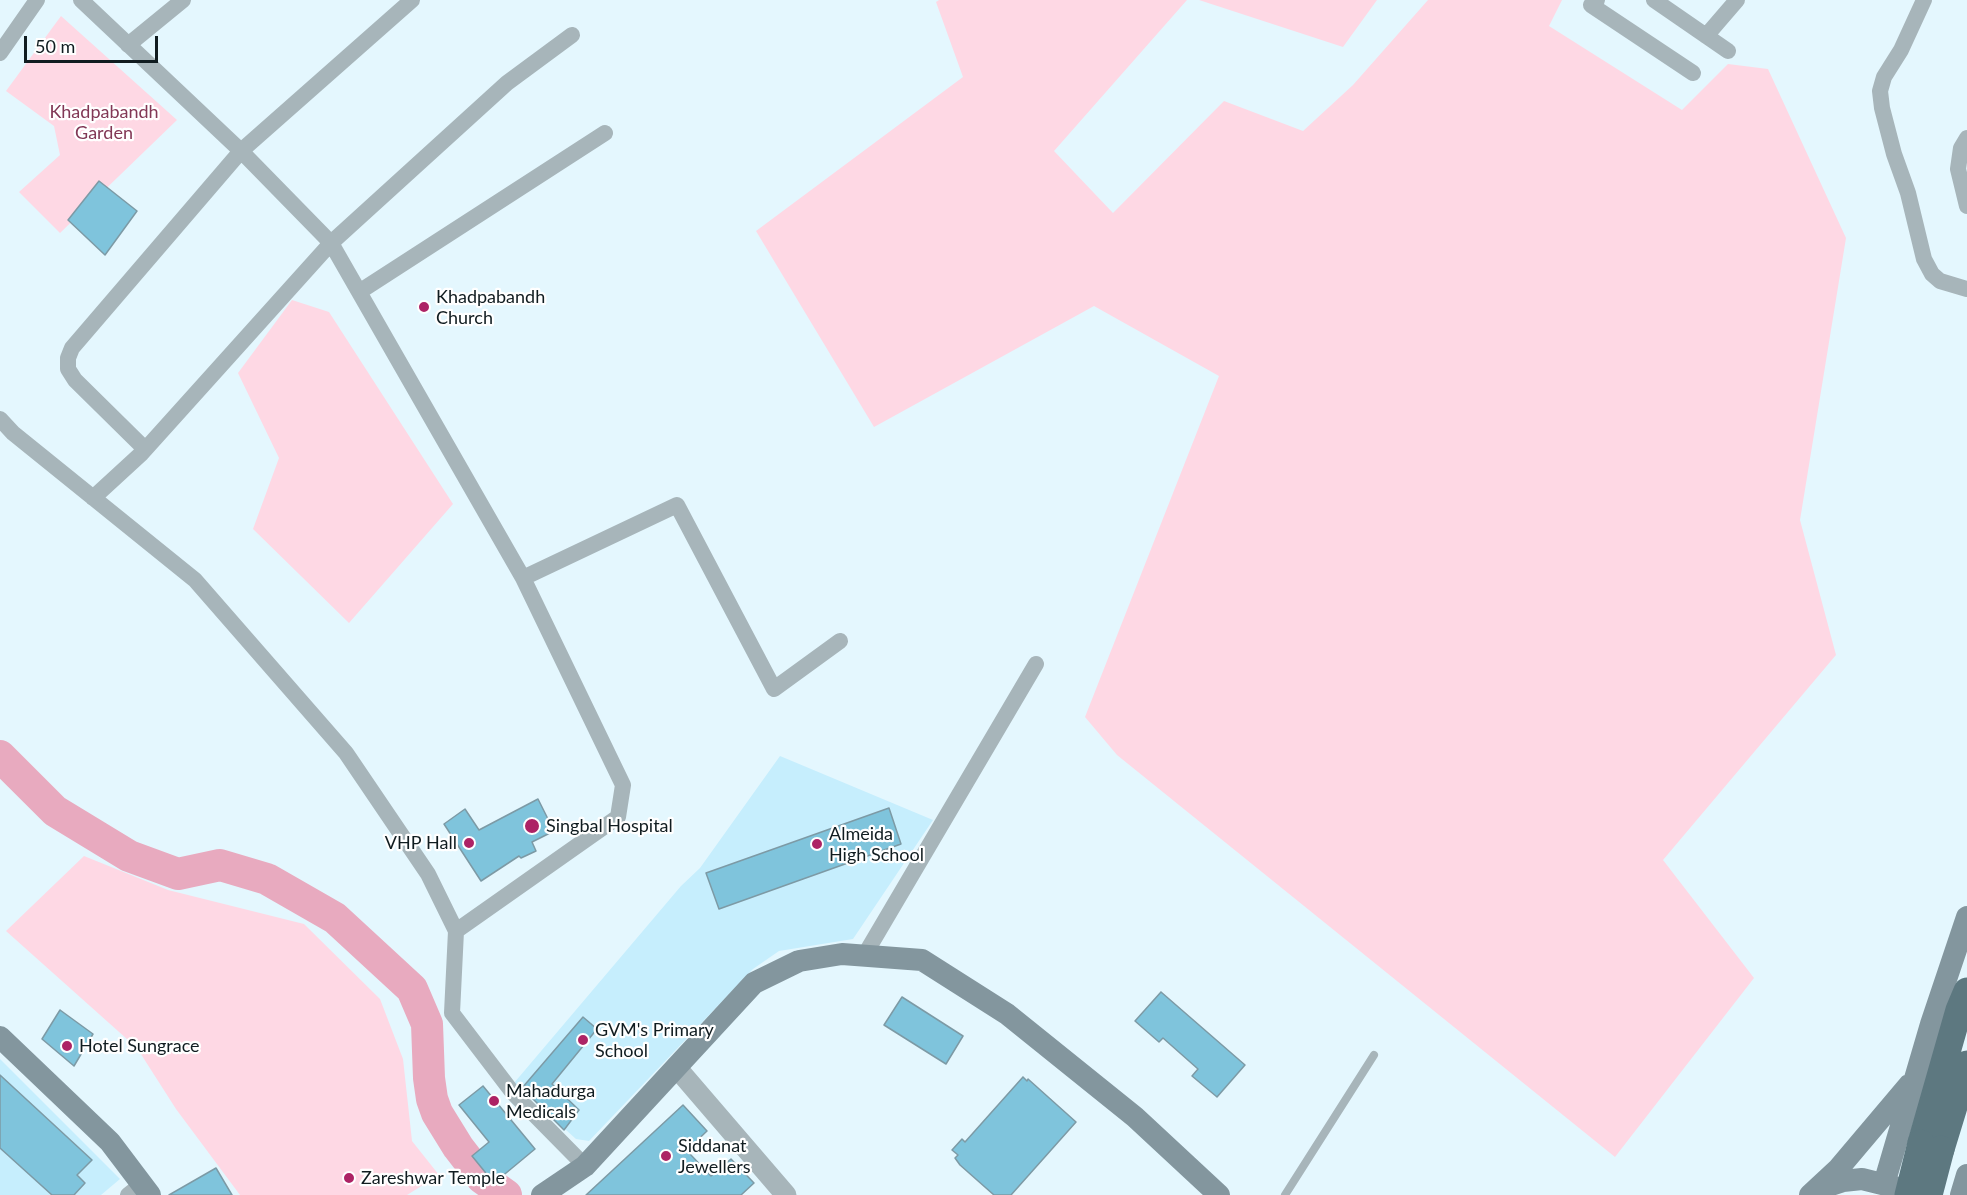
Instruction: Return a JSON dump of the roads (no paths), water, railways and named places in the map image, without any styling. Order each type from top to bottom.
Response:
[{"type":"highway","points":[[1930,1195],[1931,1146],[1959,1010],[1967,991]]},
{"type":"highway","points":[[1891,1192],[1931,1146],[1967,1064]]},
{"type":"main road","points":[[1891,1192],[1915,1077],[1967,917]]},
{"type":"main road","points":[[542,1195],[585,1166],[754,983],[799,962],[843,954],[922,960],[1007,1014],[1135,1117],[1219,1195]]},
{"type":"main road","points":[[0,1036],[110,1142],[140,1191]]},
{"type":"main road","points":[[1816,1194],[1915,1077]]},
{"type":"main road","points":[[1961,1195],[1967,1175]]},
{"type":"main road","points":[[1816,1194],[1843,1181],[1862,1179],[1891,1192],[1930,1195]]},
{"type":"street","points":[[0,53],[37,0]]},
{"type":"street","points":[[81,0],[241,151],[331,243],[523,578],[623,785],[618,817],[456,931]]},
{"type":"street","points":[[128,45],[183,0]]},
{"type":"street","points":[[145,449],[75,380],[68,369],[68,358],[72,348],[241,151],[412,0]]},
{"type":"street","points":[[1597,0],[1591,5],[1693,73]]},
{"type":"street","points":[[1654,0],[1728,51]]},
{"type":"street","points":[[1706,36],[1737,0]]},
{"type":"street","points":[[1924,0],[1902,50],[1884,77],[1880,91],[1882,108],[1894,154],[1908,193],[1924,259],[1932,274],[1940,281],[1967,289]]},
{"type":"street","points":[[93,498],[145,449],[331,243],[507,82],[572,35]]},
{"type":"street","points":[[359,292],[605,133]]},
{"type":"street","points":[[1967,138],[1961,148],[1958,169],[1967,206]]},
{"type":"street","points":[[0,419],[13,433],[195,580],[346,753],[428,874],[456,931],[452,1013],[513,1093],[585,1166]]},
{"type":"street","points":[[523,578],[677,505],[774,689],[840,641]]},
{"type":"street","points":[[864,956],[1036,664]]},
{"type":"street","points":[[676,1067],[786,1195]]},
{"type":"lane","points":[[1284,1195],[1374,1055]]},
{"type":"waterway","points":[[0,756],[55,811],[129,856],[178,874],[220,865],[267,879],[335,918],[412,989],[427,1024],[429,1078],[437,1113],[458,1147],[482,1178],[506,1195]]},
{"type":"place","name":"Khadpabandh Church","points":[[424,307]]},
{"type":"place","name":"Singbal Hospital","points":[[532,826]]},
{"type":"place","name":"VHP Hall","points":[[469,843]]},
{"type":"place","name":"Almeida High School","points":[[817,844]]},
{"type":"place","name":"GVM's Primary School","points":[[583,1040]]},
{"type":"place","name":"Hotel Sungrace","points":[[67,1046]]},
{"type":"place","name":"Mahadurga Medicals","points":[[494,1101]]},
{"type":"place","name":"Siddanat Jewellers","points":[[666,1156]]},
{"type":"place","name":"Zareshwar Temple","points":[[349,1178]]},
{"type":"park label","name":"Khadpabandh Garden","points":[[104,122]]}]
